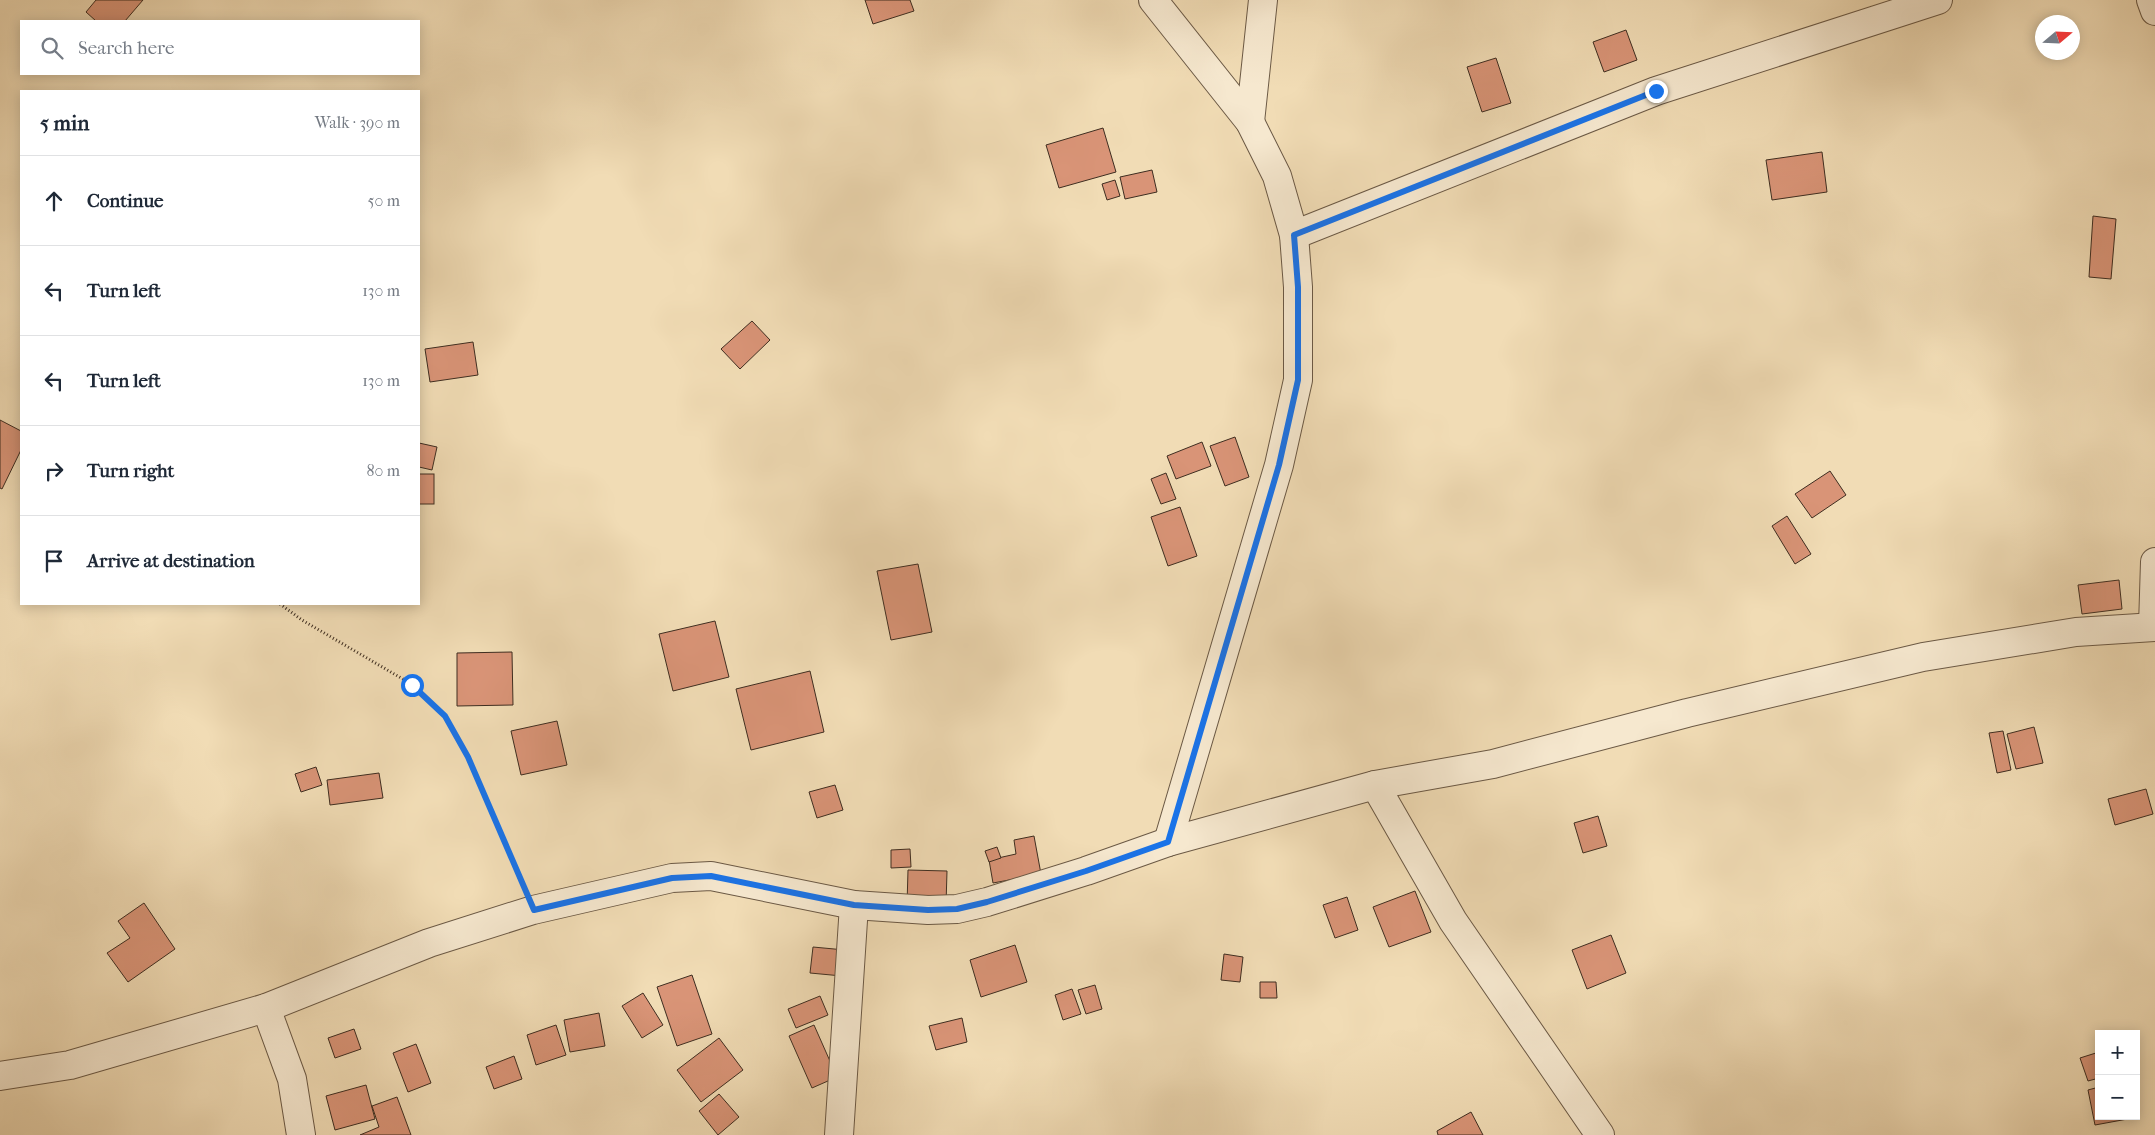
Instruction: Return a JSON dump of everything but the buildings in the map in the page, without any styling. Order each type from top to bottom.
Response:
[{"type":"street","points":[[1154,0],[1250,122],[1277,176],[1294,235],[1298,287],[1298,380],[1279,465],[1168,842]]},
{"type":"street","points":[[1250,122],[1263,0]]},
{"type":"street","points":[[1294,235],[1656,91],[1938,0]]},
{"type":"street","points":[[2151,0],[2155,10]]},
{"type":"street","points":[[0,1076],[70,1065],[266,1008],[429,943],[534,910],[672,878],[711,876],[854,905],[928,910],[957,909],[987,902],[1086,871],[1168,842],[1375,785],[1493,764],[1687,714],[1923,657],[2076,632],[2154,626],[2155,562]]},
{"type":"street","points":[[1375,785],[1454,921],[1600,1135]]},
{"type":"street","points":[[839,1135],[854,905]]},
{"type":"street","points":[[266,1008],[292,1079],[301,1135]]},
{"type":"path","points":[[281,605],[302,620],[412,685],[445,716],[468,757],[534,910]]},
{"type":"route","points":[[412,685],[445,716],[468,757],[489,810],[534,910],[672,878],[711,876],[854,905],[928,910],[957,909],[987,902],[1086,871],[1168,842],[1279,465],[1298,380],[1298,287],[1294,235],[1656,91]]}]
